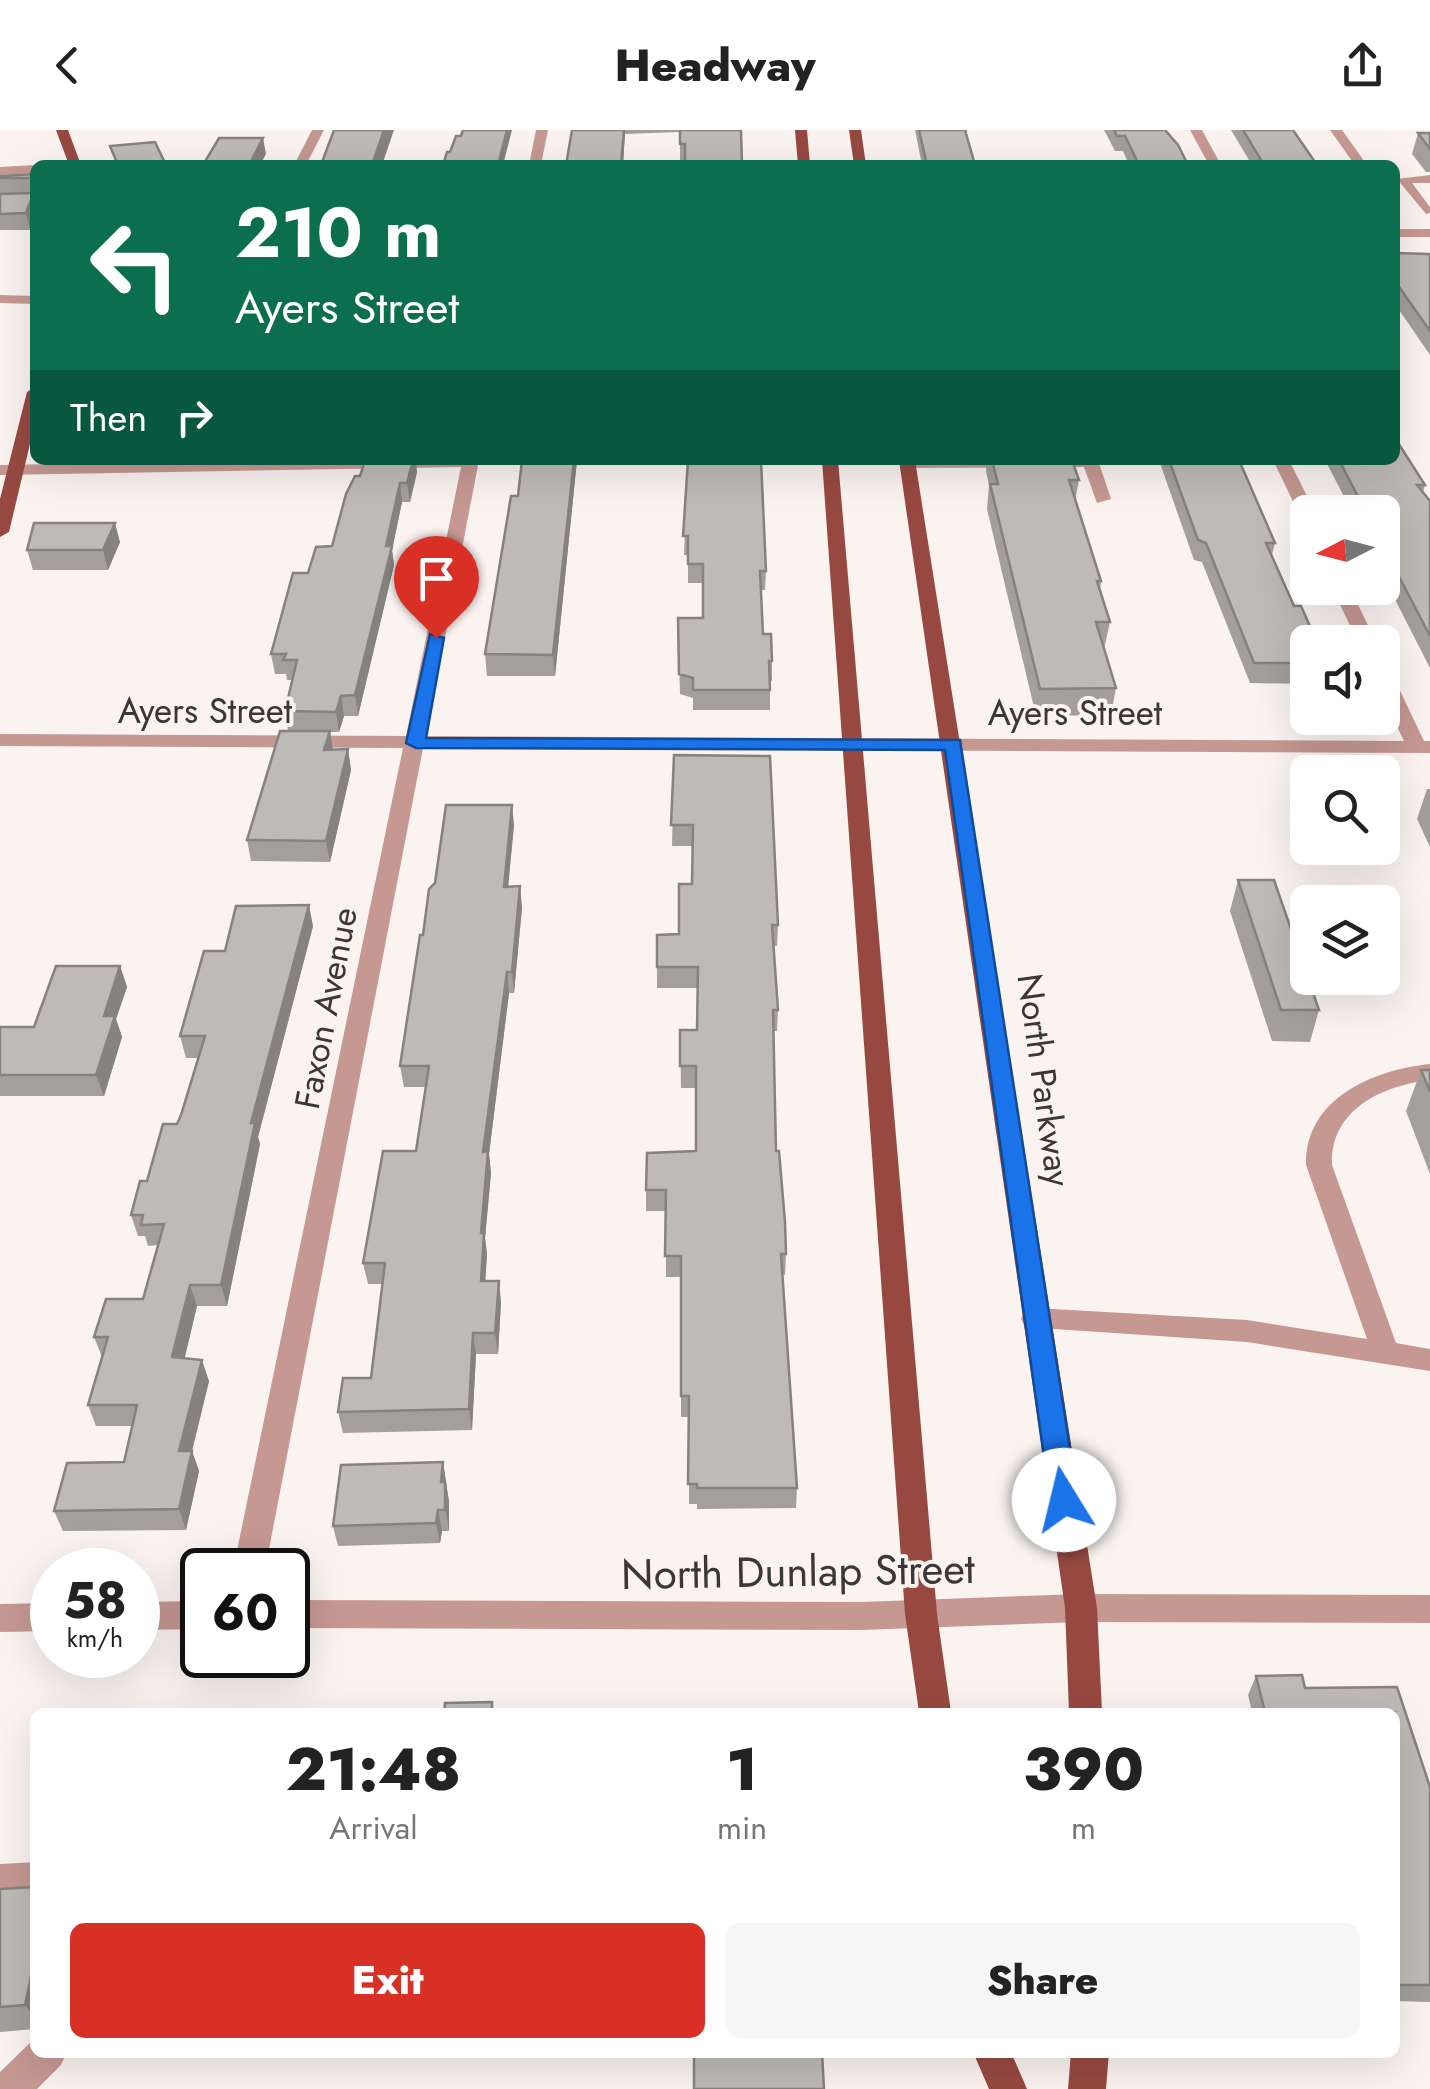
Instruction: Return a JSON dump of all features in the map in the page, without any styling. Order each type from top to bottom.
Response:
[{"type":"main road","points":[[62,130],[73,160]]},
{"type":"main road","points":[[801,130],[804,160]]},
{"type":"main road","points":[[855,130],[859,160]]},
{"type":"main road","points":[[0,532],[7,470],[30,406]]},
{"type":"main road","points":[[830,465],[921,1614],[934,1708]]},
{"type":"main road","name":"North Parkway","points":[[908,465],[1081,1608],[1086,1708]]},
{"type":"main road","points":[[995,2058],[1008,2089]]},
{"type":"main road","points":[[1087,2089],[1090,2058]]},
{"type":"street","points":[[303,160],[318,130]]},
{"type":"street","points":[[537,160],[542,130]]},
{"type":"street","points":[[1196,130],[1212,160]]},
{"type":"street","points":[[1336,130],[1357,160]]},
{"type":"street","points":[[0,172],[30,170]]},
{"type":"street","points":[[1426,210],[1404,179],[1430,179]]},
{"type":"street","points":[[0,186],[18,186]]},
{"type":"street","points":[[1403,229],[1430,233]]},
{"type":"street","points":[[0,299],[30,300]]},
{"type":"street","points":[[7,470],[199,465]]},
{"type":"street","name":"Faxon Avenue","points":[[253,1548],[469,465]]},
{"type":"street","points":[[1092,465],[1103,499]]},
{"type":"street","points":[[1283,465],[1298,495]]},
{"type":"street","points":[[1400,705],[1424,747]]},
{"type":"street","name":"Ayers Street","points":[[0,740],[1424,747]]},
{"type":"street","points":[[1385,1351],[1319,1166],[1319,1138],[1334,1115],[1370,1086],[1416,1072],[1430,1072]]},
{"type":"street","points":[[1035,1318],[1246,1331],[1430,1360]]},
{"type":"street","name":"North Dunlap Street","points":[[310,1614],[1430,1609]]},
{"type":"street","points":[[0,1618],[30,1618]]},
{"type":"street","points":[[0,1882],[30,1880]]},
{"type":"street","points":[[10,2089],[42,2058]]},
{"type":"building","points":[[334,130],[384,130],[374,160],[323,160]]},
{"type":"building","points":[[463,130],[507,130],[499,160],[445,160],[456,136],[461,136]]},
{"type":"building","points":[[572,130],[624,130],[621,160],[567,160]]},
{"type":"building","points":[[680,130],[741,130],[742,160],[685,160],[685,144],[680,144]]},
{"type":"building","points":[[919,130],[965,130],[974,160],[926,160]]},
{"type":"building","points":[[1114,130],[1165,130],[1186,160],[1137,160],[1125,136],[1117,136]]},
{"type":"building","points":[[1243,130],[1293,130],[1314,160],[1261,160]]},
{"type":"building","points":[[1418,133],[1430,133],[1430,149]]},
{"type":"building","points":[[219,138],[263,138],[252,160],[206,160]]},
{"type":"building","points":[[155,142],[164,160],[116,160],[110,146]]},
{"type":"building","points":[[30,174],[30,178],[0,178]]},
{"type":"building","points":[[30,193],[26,213],[0,214],[0,194]]},
{"type":"building","points":[[1400,253],[1430,255],[1430,331],[1400,288]]},
{"type":"building","points":[[1400,446],[1425,485],[1417,485],[1430,501],[1430,636],[1400,578],[1400,495],[1357,495],[1342,465],[1400,465]]},
{"type":"building","points":[[363,465],[412,465],[407,483],[400,483],[386,546],[392,546],[355,695],[341,696],[336,712],[285,711],[297,660],[283,660],[286,654],[271,654],[293,573],[308,573],[316,547],[332,546],[346,494],[355,476],[360,476]]},
{"type":"building","points":[[521,465],[573,465],[553,655],[485,654],[511,496],[518,496]]},
{"type":"building","points":[[688,465],[761,465],[766,571],[760,571],[763,634],[771,634],[770,690],[693,690],[693,678],[679,674],[678,618],[703,618],[703,564],[688,564],[688,536],[683,536]]},
{"type":"building","points":[[993,465],[1074,465],[1079,480],[1069,480],[1101,581],[1097,581],[1110,622],[1096,622],[1116,688],[1040,689],[990,484],[998,484]]},
{"type":"building","points":[[1171,465],[1241,465],[1275,543],[1266,543],[1290,605],[1301,606],[1309,625],[1290,625],[1290,663],[1254,663],[1206,543],[1198,540]]},
{"type":"building","points":[[34,523],[115,523],[103,550],[27,550]]},
{"type":"building","points":[[280,731],[330,731],[324,750],[348,749],[326,841],[247,840]]},
{"type":"building","points":[[674,755],[770,756],[778,925],[772,925],[778,1010],[773,1010],[776,1151],[785,1222],[786,1254],[781,1254],[797,1488],[697,1488],[697,1484],[688,1484],[689,1396],[681,1396],[681,1256],[665,1256],[666,1190],[646,1190],[647,1153],[696,1151],[696,1066],[680,1066],[680,1030],[697,1030],[698,967],[657,967],[657,935],[679,934],[679,884],[692,884],[693,825],[671,825]]},
{"type":"building","points":[[446,805],[512,805],[504,887],[520,886],[512,972],[507,972],[483,1152],[488,1151],[481,1281],[499,1281],[495,1333],[473,1333],[469,1409],[338,1412],[343,1378],[371,1378],[385,1263],[363,1263],[383,1151],[416,1151],[429,1066],[400,1066],[420,935],[429,889],[435,883]]},
{"type":"building","points":[[1238,880],[1274,880],[1290,926],[1290,995],[1314,995],[1319,1010],[1281,1010]]},
{"type":"building","points":[[309,905],[251,1123],[255,1123],[221,1285],[190,1285],[172,1357],[202,1360],[179,1451],[192,1451],[179,1509],[54,1511],[67,1463],[124,1462],[137,1405],[88,1405],[108,1337],[94,1337],[106,1299],[143,1299],[164,1224],[141,1225],[143,1215],[131,1215],[140,1181],[147,1181],[163,1124],[177,1124],[181,1115],[205,1036],[180,1036],[204,951],[225,951],[236,906]]},
{"type":"building","points":[[56,966],[120,966],[104,1016],[115,1016],[96,1075],[0,1075],[0,1027],[34,1027]]},
{"type":"building","points":[[1421,1070],[1430,1070],[1430,1092]]},
{"type":"building","points":[[443,1462],[445,1510],[438,1510],[436,1523],[333,1526],[341,1465]]},
{"type":"building","points":[[1302,1675],[1305,1688],[1397,1687],[1430,1787],[1430,1985],[1400,1985],[1400,1708],[1264,1708],[1256,1676]]},
{"type":"building","points":[[492,1702],[492,1708],[444,1708],[445,1703]]},
{"type":"building","points":[[30,1887],[30,1980],[25,2005],[0,2007],[0,1889]]},
{"type":"building","points":[[694,2058],[822,2058],[824,2089],[694,2089]]},
{"type":"route","points":[[436,638],[416,743],[953,744],[1064,1500]]}]
